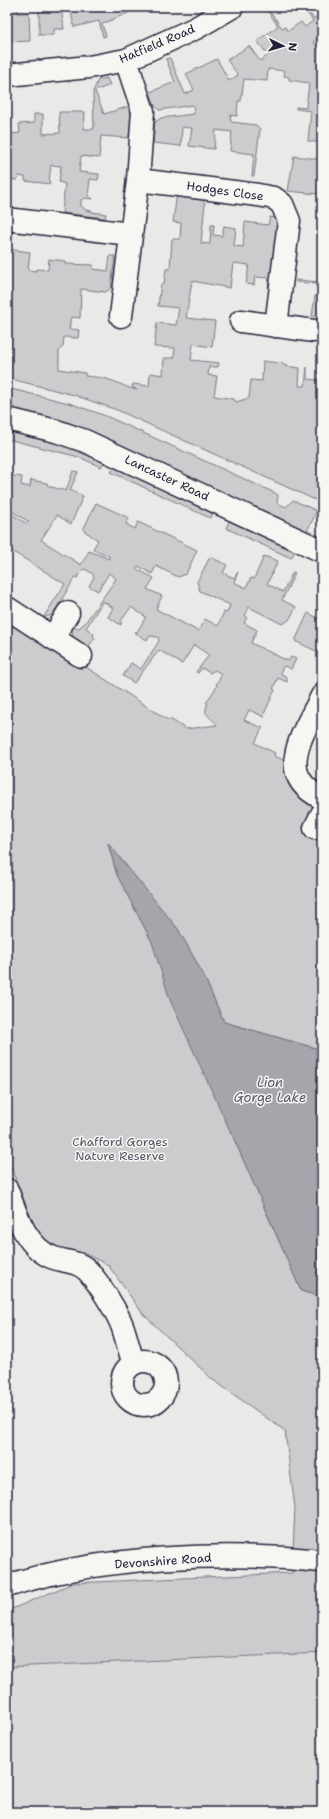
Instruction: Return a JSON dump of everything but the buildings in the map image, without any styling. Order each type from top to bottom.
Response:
[{"type":"street","name":"Hatfield Road","points":[[7,75],[82,68],[126,60],[196,28],[232,7]]},
{"type":"street","points":[[121,316],[130,234],[138,180],[143,111],[126,60]]},
{"type":"street","name":"Hodges Close","points":[[138,180],[258,195],[274,198],[282,204],[289,221],[276,326]]},
{"type":"street","points":[[7,219],[130,234]]},
{"type":"street","points":[[241,321],[314,331]]},
{"type":"street","name":"Lancaster Road","points":[[7,419],[56,431],[86,441],[322,551]]},
{"type":"street","points":[[7,608],[81,656]]},
{"type":"street","points":[[52,638],[68,612]]},
{"type":"street","points":[[322,696],[297,747],[295,762],[298,778],[304,786],[322,798]]},
{"type":"street","points":[[7,1190],[17,1218],[29,1238],[42,1252],[54,1258],[82,1265],[89,1272],[116,1312],[134,1363]]},
{"type":"street","name":"Devonshire Road","points":[[7,1586],[78,1569],[146,1560],[213,1557],[295,1558],[322,1561]]},
{"type":"shaded area","points":[[322,1653],[322,1812],[7,1812],[7,1667]]},
{"type":"green space","points":[[7,7],[17,7],[18,13],[29,13],[30,41],[7,42]]},
{"type":"green space","points":[[39,7],[61,7],[64,29],[54,29],[54,35],[39,35]]},
{"type":"green space","points":[[70,7],[125,7],[128,13],[102,24],[106,36],[103,37],[99,21],[74,27]]},
{"type":"green space","points":[[303,7],[305,7],[314,19],[322,13],[322,35],[313,42],[320,50],[322,49],[322,191],[318,194],[288,191],[294,156],[319,159],[321,143],[308,141],[311,111],[296,109],[296,107],[306,108],[309,83],[289,80],[289,77],[284,76],[285,71],[268,69],[267,81],[244,79],[241,101],[238,101],[237,116],[230,115],[231,122],[256,125],[260,129],[254,176],[252,176],[254,154],[230,151],[232,132],[216,130],[214,149],[189,146],[192,128],[182,127],[181,146],[153,143],[155,122],[161,118],[194,114],[193,105],[159,110],[155,106],[150,92],[175,82],[166,59],[170,58],[185,94],[194,90],[186,74],[217,59],[229,81],[238,75],[227,60],[249,46],[260,61],[268,55],[257,41],[278,26],[267,10],[268,9],[282,28],[285,27],[288,31],[301,22],[305,27],[313,21]]},
{"type":"green space","points":[[107,78],[110,85],[95,91],[104,114],[130,106],[131,120],[129,138],[101,136],[99,158],[81,156],[79,172],[99,174],[98,180],[90,179],[88,196],[93,199],[85,198],[81,200],[81,206],[92,212],[106,214],[105,218],[62,213],[65,184],[59,182],[61,166],[51,165],[50,184],[25,181],[25,177],[18,176],[17,180],[7,179],[7,113],[9,113],[10,134],[20,133],[19,124],[34,123],[34,114],[43,114],[43,134],[60,133],[59,112],[85,112],[84,129],[94,129],[93,92],[98,80]]},
{"type":"green space","points":[[177,193],[198,196],[205,203],[201,243],[210,244],[211,225],[214,225],[213,235],[222,236],[224,226],[236,228],[234,246],[243,247],[245,222],[268,225],[270,217],[276,218],[278,223],[270,289],[268,289],[269,278],[255,277],[254,285],[246,284],[249,265],[233,263],[230,288],[192,281],[186,318],[215,321],[212,347],[193,344],[191,360],[219,363],[218,367],[209,367],[208,375],[217,376],[214,396],[234,399],[236,402],[249,398],[251,380],[262,381],[263,361],[300,368],[299,386],[305,386],[307,367],[307,379],[318,380],[319,369],[322,369],[322,503],[117,410],[74,395],[7,378],[7,249],[30,252],[28,270],[36,271],[37,269],[48,270],[49,259],[65,261],[65,264],[93,265],[93,269],[108,271],[110,256],[115,256],[111,288],[106,292],[81,289],[80,318],[71,317],[69,329],[79,330],[78,338],[64,337],[63,346],[59,351],[59,369],[85,373],[85,376],[107,379],[137,390],[132,387],[133,384],[149,386],[150,373],[163,375],[164,358],[174,358],[175,348],[154,347],[157,323],[176,325],[179,308],[158,306],[161,284],[164,284],[166,269],[170,269],[172,239],[180,239],[181,223],[173,222]]},
{"type":"green space","points":[[322,258],[322,288],[316,287],[316,284],[296,282],[296,280],[319,282]]},
{"type":"green space","points":[[322,295],[322,323],[317,322],[318,317],[312,316],[315,296]]},
{"type":"green space","points":[[7,388],[69,403],[106,416],[275,493],[278,495],[277,503],[286,507],[293,500],[317,511],[306,533],[78,426],[65,421],[7,409]]},
{"type":"green space","points":[[7,430],[65,444],[105,461],[101,467],[79,457],[7,439]]},
{"type":"green space","points":[[117,465],[214,510],[210,518],[111,472]]},
{"type":"green space","name":"Chafford Gorges Nature Reserve","points":[[73,471],[78,472],[70,490],[83,496],[71,524],[57,515],[41,540],[81,565],[89,551],[109,559],[109,556],[93,549],[98,540],[83,530],[96,503],[129,518],[126,524],[135,529],[138,522],[197,550],[186,574],[178,577],[156,566],[152,574],[138,566],[136,569],[154,578],[147,589],[162,596],[156,609],[198,631],[205,619],[218,626],[224,612],[227,613],[230,605],[200,591],[197,582],[210,557],[227,565],[223,573],[234,578],[238,572],[234,582],[246,588],[251,578],[254,579],[264,556],[278,561],[267,584],[283,592],[293,572],[295,573],[282,600],[296,607],[289,620],[282,624],[249,607],[245,616],[247,617],[244,623],[257,630],[251,643],[288,661],[291,657],[296,659],[291,669],[285,666],[282,668],[281,674],[287,677],[287,682],[278,678],[273,689],[275,690],[263,716],[265,717],[249,710],[244,720],[260,727],[263,726],[255,743],[275,753],[274,756],[286,761],[312,803],[322,832],[322,1050],[224,1022],[203,974],[178,929],[108,844],[117,875],[152,942],[238,1148],[301,1291],[322,1297],[322,1653],[7,1667],[7,1611],[73,1583],[292,1573],[295,1508],[285,1431],[212,1379],[143,1314],[108,1265],[84,1253],[43,1247],[7,1158],[7,616],[168,720],[170,719],[186,729],[217,725],[206,713],[208,704],[206,703],[217,686],[216,685],[221,676],[220,673],[215,670],[210,673],[202,668],[198,673],[196,672],[209,655],[194,645],[182,664],[159,650],[134,683],[123,676],[131,663],[141,669],[159,641],[158,637],[150,636],[147,640],[134,632],[137,632],[146,617],[131,607],[121,621],[121,625],[108,617],[113,608],[103,601],[86,628],[94,634],[93,636],[95,638],[88,647],[73,638],[72,627],[79,628],[85,623],[116,579],[109,573],[98,591],[89,586],[94,577],[93,574],[85,569],[82,570],[77,578],[75,577],[62,599],[72,605],[70,607],[61,601],[52,615],[43,618],[65,584],[7,548],[7,511],[27,524],[29,522],[7,508],[7,475],[22,477],[21,485],[30,487],[31,480],[47,483],[48,486],[66,491]]},
{"type":"green space","points":[[231,517],[295,551],[291,558],[226,528]]},
{"type":"green space","points":[[308,613],[322,620],[322,654],[295,641]]},
{"type":"water","name":"Lion Gorge Lake","points":[[108,843],[178,929],[203,974],[224,1022],[322,1050],[322,1297],[301,1291],[238,1148],[170,1000],[152,942],[117,875]]}]
